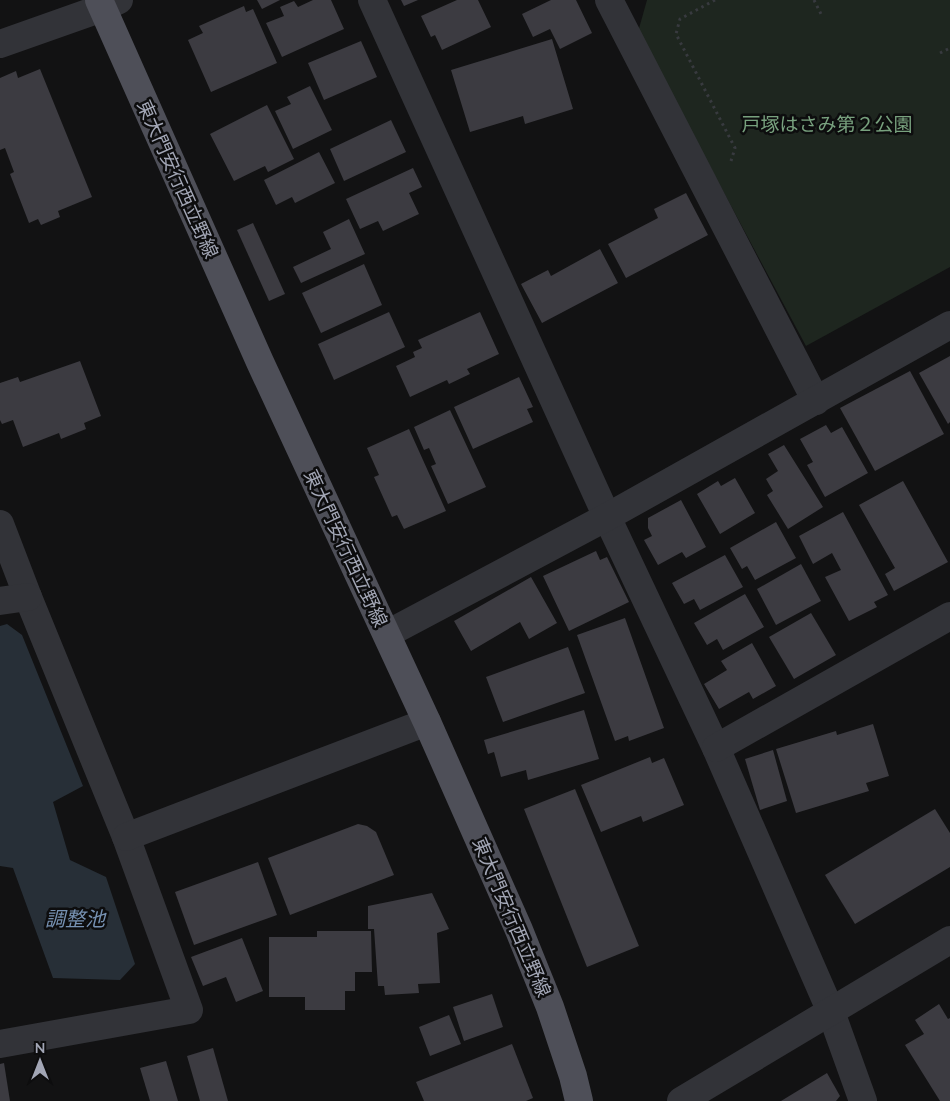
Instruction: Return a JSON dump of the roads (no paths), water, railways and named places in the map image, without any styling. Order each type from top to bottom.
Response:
[{"type":"main road","name":"東大門安行西立野線","points":[[107,3],[264,371],[387,634],[519,930],[550,1007],[573,1076],[579,1101]]},
{"type":"street","points":[[372,0],[607,517],[716,748],[831,1012],[863,1101]]},
{"type":"street","points":[[614,2],[816,401]]},
{"type":"street","points":[[0,44],[107,3]]},
{"type":"street","points":[[387,634],[607,517],[950,325]]},
{"type":"street","points":[[0,524],[126,838],[189,1010],[0,1044]]},
{"type":"street","points":[[0,601],[28,597]]},
{"type":"street","points":[[716,748],[950,616]]},
{"type":"street","points":[[126,838],[427,722]]},
{"type":"street","points":[[681,1101],[950,940]]},
{"type":"water","name":"調整池","points":[[7,624],[22,635],[83,786],[53,802],[70,860],[106,877],[135,964],[120,980],[53,978],[13,868],[0,866],[0,626]]},
{"type":"park label","name":"戸塚はさみ第２公園","points":[[827,124]]}]
